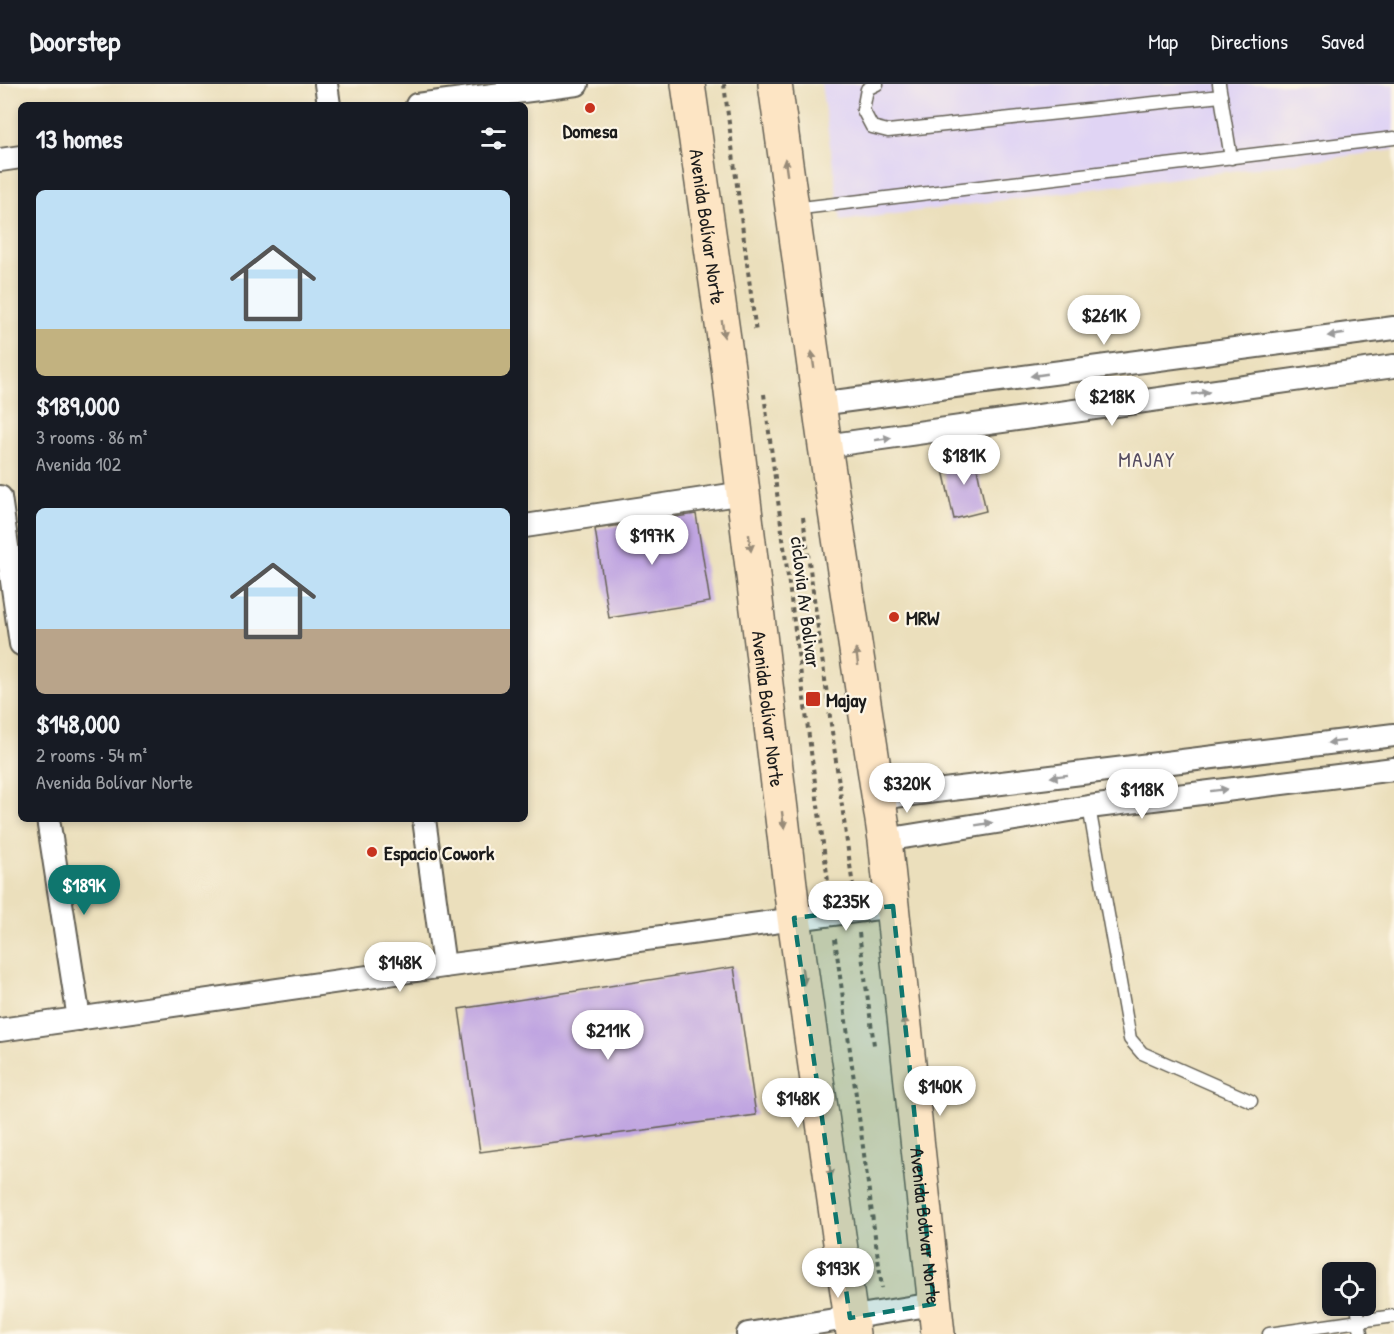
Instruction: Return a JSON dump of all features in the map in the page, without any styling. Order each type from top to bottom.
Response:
[{"type":"main road","name":"Avenida Bolívar Norte","points":[[688,84],[744,493],[794,918],[851,1326]]},
{"type":"main road","name":"Avenida Bolívar Norte","points":[[775,84],[825,446],[885,840],[936,1319]]},
{"type":"street","points":[[326,84],[329,102]]},
{"type":"street","points":[[440,102],[577,84]]},
{"type":"street","points":[[0,160],[18,157]]},
{"type":"street","points":[[819,404],[1394,328]]},
{"type":"street","points":[[825,446],[1394,366]]},
{"type":"street","points":[[528,526],[744,493]]},
{"type":"street","points":[[0,497],[18,629]]},
{"type":"street","points":[[878,798],[1394,735]]},
{"type":"street","points":[[885,840],[1089,807],[1394,769]]},
{"type":"street","points":[[48,822],[79,1019]]},
{"type":"street","points":[[424,822],[444,966]]},
{"type":"street","points":[[0,1030],[444,966],[893,906]]},
{"type":"street","points":[[748,1334],[936,1319]]},
{"type":"lane","points":[[876,84],[867,88],[863,110],[873,127],[888,131],[1220,90],[1231,158]]},
{"type":"lane","points":[[792,209],[1394,138]]},
{"type":"lane","points":[[1089,807],[1130,1039],[1142,1053],[1251,1101]]},
{"type":"lane","points":[[1269,1334],[1360,1328],[1394,1316]]},
{"type":"path","points":[[724,84],[758,345]]},
{"type":"path","name":"ciclovia Av Bolivar","points":[[764,392],[829,890]]},
{"type":"path","name":"ciclovia Av Bolivar","points":[[802,508],[854,898]]},
{"type":"path","points":[[858,921],[875,1051]]},
{"type":"path","points":[[835,938],[880,1281],[884,1292]]},
{"type":"highlighted area","points":[[893,906],[934,1304],[850,1318],[794,918]]},
{"type":"shaded area","points":[[821,84],[1394,84],[1394,150],[841,221]]},
{"type":"building","points":[[974,454],[986,511],[954,519],[941,461]]},
{"type":"building","points":[[696,514],[710,602],[609,618],[595,529]]},
{"type":"building","points":[[734,967],[756,1115],[480,1152],[459,1009]]},
{"type":"place","name":"Domesa","points":[[590,108]]},
{"type":"place","name":"MRW","points":[[894,617]]},
{"type":"place","name":"Majay","points":[[813,699]]},
{"type":"place","name":"Espacio Cowork","points":[[372,852]]},
{"type":"district","name":"MAJAY","points":[[1147,459]]}]
